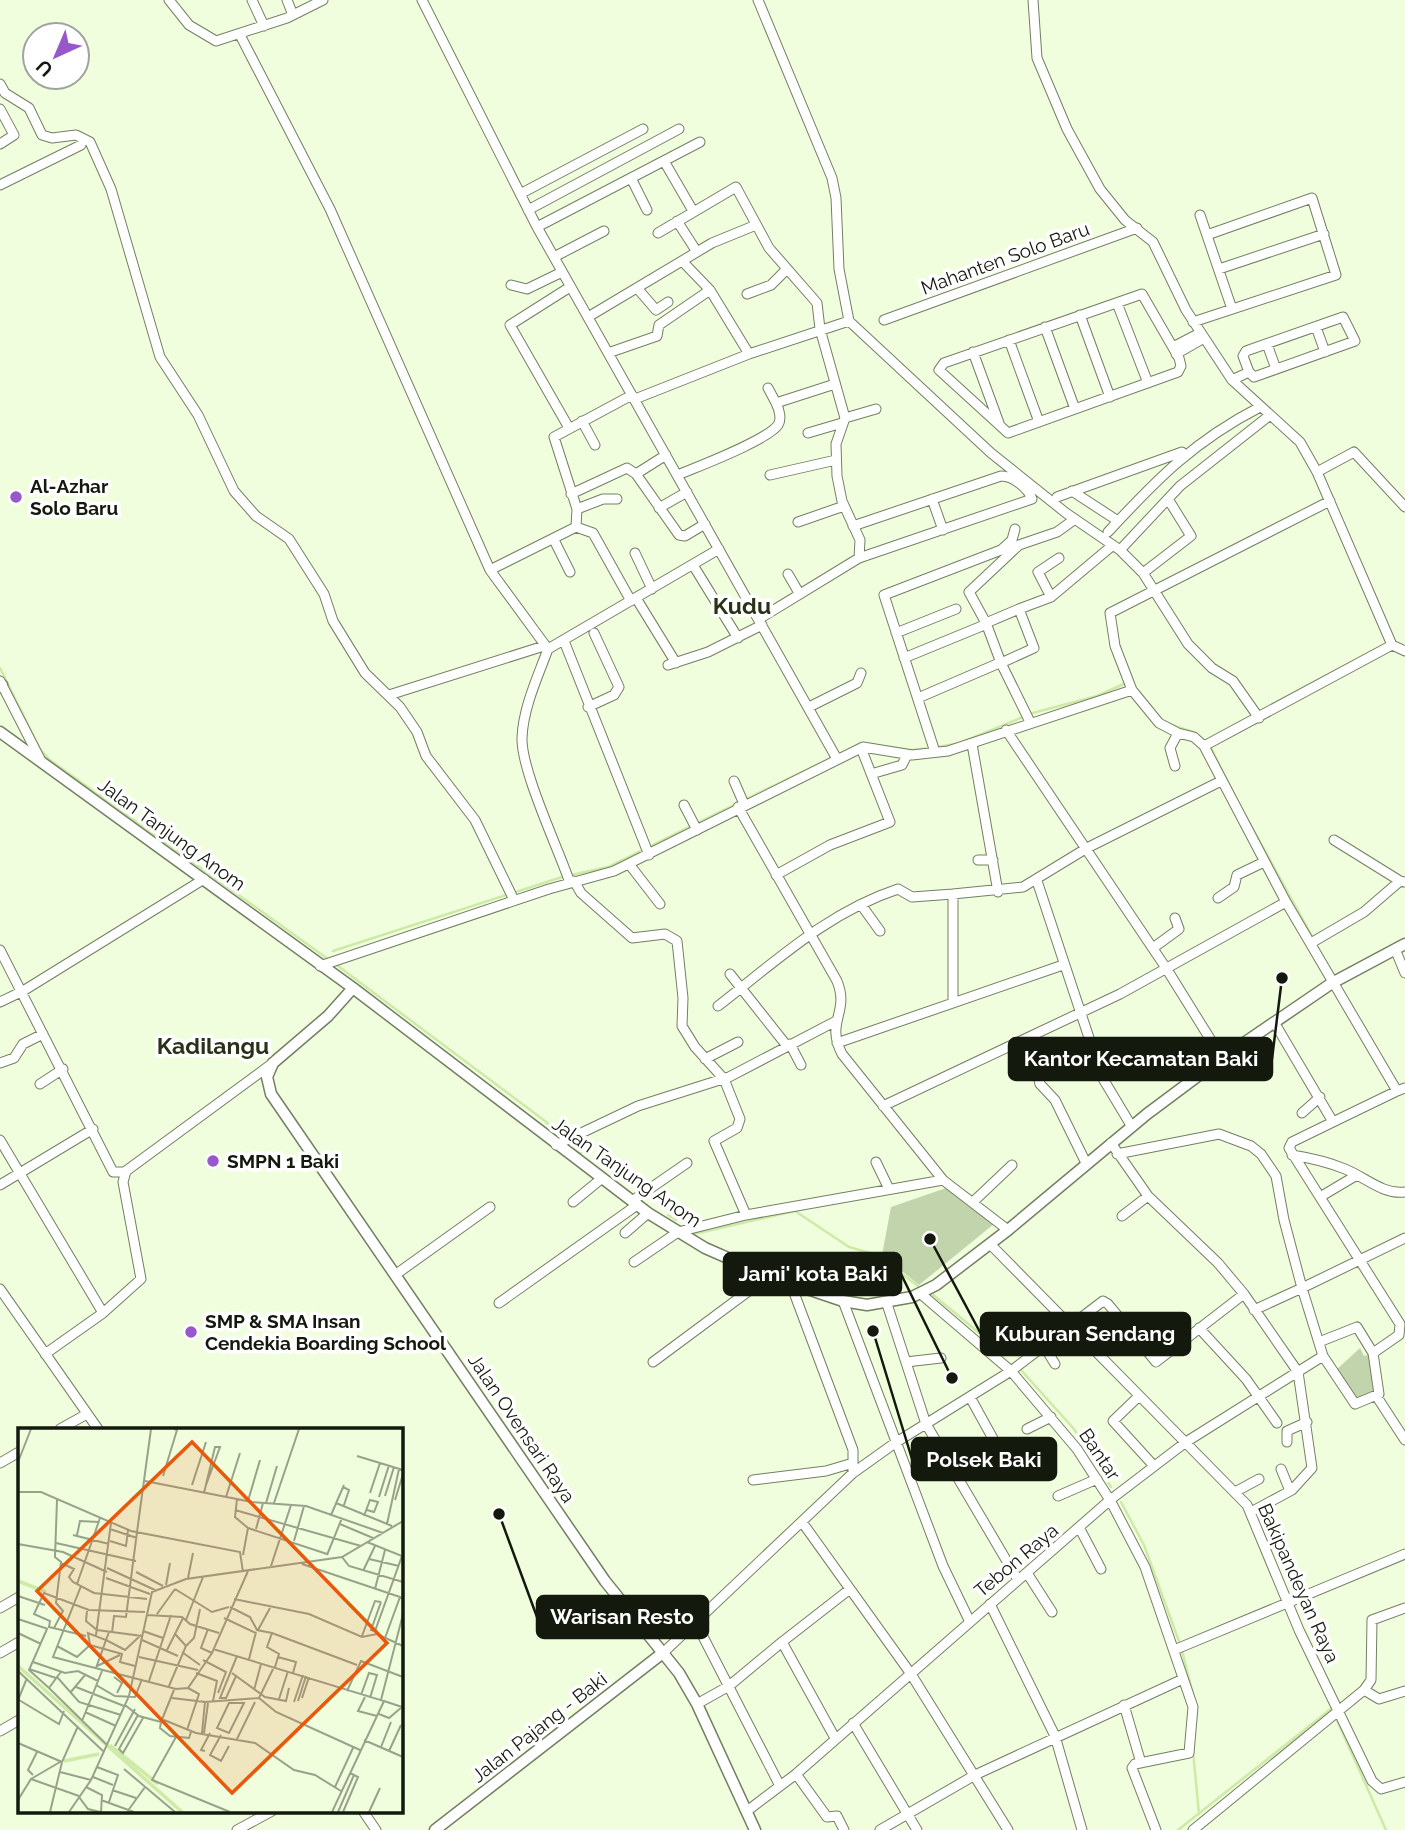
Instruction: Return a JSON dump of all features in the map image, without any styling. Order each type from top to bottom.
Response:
[{"type":"main road","name":"Jalan Tanjung Anom","points":[[0,732],[204,879],[328,962],[352,988],[563,1142],[601,1179],[648,1213],[717,1254],[769,1276],[843,1301],[867,1305],[887,1304],[921,1294],[1008,1230],[1086,1163],[1222,1058],[1332,983],[1400,947]]},
{"type":"main road","points":[[273,1063],[328,1016],[352,988]]},
{"type":"main road","name":"Jalan Ovensari Raya","points":[[273,1063],[267,1077],[275,1101],[605,1581],[638,1625],[664,1652],[697,1704],[755,1830]]},
{"type":"main road","name":"Jalan Pajang - Baki","points":[[435,1830],[664,1652]]},
{"type":"street","points":[[169,0],[189,25],[208,39],[224,40],[293,15],[323,0]]},
{"type":"street","points":[[252,0],[264,26]]},
{"type":"street","points":[[287,0],[293,15]]},
{"type":"street","points":[[422,0],[537,227],[836,756]]},
{"type":"street","points":[[758,0],[832,178],[836,198],[839,269],[849,321],[982,446],[1116,548],[1143,573],[1188,644],[1212,668],[1234,681],[1259,718]]},
{"type":"street","points":[[1033,0],[1037,58],[1067,129],[1100,189],[1125,220],[1137,228],[1159,252],[1172,286],[1232,380],[1300,442],[1317,472],[1392,645],[1405,652]]},
{"type":"street","points":[[240,34],[330,209],[491,570],[546,648]]},
{"type":"street","points":[[0,84],[5,93],[29,108],[42,135],[52,138],[76,135],[90,142],[111,189],[160,357],[198,415],[215,457],[239,498],[257,516],[289,539],[324,594],[333,621],[348,647],[373,682],[389,695],[411,721],[426,756],[475,820],[513,896]]},
{"type":"street","points":[[0,109],[14,135],[0,144]]},
{"type":"street","points":[[520,194],[643,129]]},
{"type":"street","points":[[528,210],[679,129]]},
{"type":"street","points":[[537,227],[701,142]]},
{"type":"street","points":[[0,186],[81,145]]},
{"type":"street","points":[[664,161],[692,211]]},
{"type":"street","points":[[631,178],[647,210]]},
{"type":"street","points":[[659,233],[736,187],[755,225],[787,269],[814,296],[843,420],[836,460],[844,506],[861,548],[859,558]]},
{"type":"street","points":[[1193,322],[1336,275],[1311,198],[1207,235]]},
{"type":"street","points":[[1200,215],[1232,309]]},
{"type":"street","points":[[677,221],[697,252]]},
{"type":"street","points":[[588,317],[697,252],[755,225]]},
{"type":"street","name":"Mahanten Solo Baru","points":[[884,320],[1137,228]]},
{"type":"street","points":[[554,257],[604,231]]},
{"type":"street","points":[[1219,269],[1324,234]]},
{"type":"street","points":[[683,262],[710,290],[749,354]]},
{"type":"street","points":[[747,294],[771,285],[787,269]]},
{"type":"street","points":[[512,285],[527,289],[562,272]]},
{"type":"street","points":[[569,428],[510,325],[570,287]]},
{"type":"street","points":[[637,288],[665,319]]},
{"type":"street","points":[[608,353],[657,336],[658,327],[665,319],[710,290]]},
{"type":"street","points":[[1142,294],[1174,350],[1180,369],[1008,433],[939,370],[944,363],[1080,315],[1142,294]]},
{"type":"street","points":[[656,310],[668,302]]},
{"type":"street","points":[[1117,303],[1148,383]]},
{"type":"street","points":[[1080,315],[1110,397]]},
{"type":"street","points":[[1343,317],[1355,341],[1254,377],[1249,372],[1244,353],[1267,344],[1343,317]]},
{"type":"street","points":[[576,527],[577,509],[553,439],[582,421],[633,397],[849,321]]},
{"type":"street","points":[[1045,327],[1074,410]]},
{"type":"street","points":[[1316,327],[1325,352]]},
{"type":"street","points":[[1174,350],[1202,335]]},
{"type":"street","points":[[1009,340],[1039,422]]},
{"type":"street","points":[[1267,344],[1276,369]]},
{"type":"street","points":[[973,352],[1000,426]]},
{"type":"street","points":[[1232,380],[1249,372]]},
{"type":"street","points":[[776,403],[835,384]]},
{"type":"street","points":[[678,475],[749,443],[777,426],[780,418],[768,388]]},
{"type":"street","points":[[1108,532],[1165,471],[1194,447],[1260,407]]},
{"type":"street","points":[[808,433],[876,409]]},
{"type":"street","points":[[904,658],[1051,597],[1116,548],[1190,478],[1270,415]]},
{"type":"street","points":[[582,421],[595,445]]},
{"type":"street","points":[[1057,497],[1194,447]]},
{"type":"street","points":[[1317,472],[1354,452],[1405,508]]},
{"type":"street","points":[[636,474],[666,455]]},
{"type":"street","points":[[770,475],[836,460]]},
{"type":"street","points":[[571,494],[627,468],[636,474],[679,535],[685,536],[705,524]]},
{"type":"street","points":[[576,527],[593,533],[672,664],[738,638],[799,593],[859,558],[1032,499],[1005,475],[853,526]]},
{"type":"street","points":[[1072,491],[1118,521]]},
{"type":"street","points":[[659,508],[687,492]]},
{"type":"street","points":[[577,509],[603,499],[617,499]]},
{"type":"street","points":[[932,499],[943,530]]},
{"type":"street","points":[[1143,573],[1191,536],[1168,499]]},
{"type":"street","points":[[1330,501],[1154,589],[1109,615],[1129,685],[1158,723],[1207,745],[1221,781],[1286,902],[1332,983],[1401,1090],[1292,1142],[1289,1148],[1400,1324],[1402,1338],[1373,1353]]},
{"type":"street","points":[[798,522],[844,506]]},
{"type":"street","points":[[1028,718],[999,663],[969,596],[969,590],[1019,545],[1057,532],[1075,519]]},
{"type":"street","points":[[491,570],[576,527]]},
{"type":"street","points":[[935,749],[884,596],[1001,550],[1012,540],[1015,529]]},
{"type":"street","points":[[554,540],[570,572]]},
{"type":"street","points":[[389,695],[564,641],[719,549]]},
{"type":"street","points":[[635,553],[652,589]]},
{"type":"street","points":[[1051,597],[1038,572],[1059,558]]},
{"type":"street","points":[[693,565],[738,638]]},
{"type":"street","points":[[788,574],[799,593]]},
{"type":"street","points":[[896,633],[956,609]]},
{"type":"street","points":[[918,698],[1034,648],[1019,609]]},
{"type":"street","points":[[588,707],[614,695],[619,687],[594,633]]},
{"type":"street","points":[[564,641],[647,850]]},
{"type":"street","points":[[1207,745],[1392,645]]},
{"type":"street","points":[[546,648],[531,694],[522,739],[529,771],[570,879],[581,894],[632,938],[669,935],[677,942],[683,998],[682,1026],[705,1059],[724,1079],[741,1123],[737,1128],[717,1137],[715,1145],[746,1215]]},
{"type":"street","points":[[809,707],[857,683],[860,673]]},
{"type":"street","points":[[1,684],[40,759]]},
{"type":"street","points":[[328,962],[513,896],[629,864],[647,850],[836,756],[860,748],[874,747],[907,755],[972,744],[1028,718],[1129,685]]},
{"type":"street","points":[[1006,730],[1153,948],[1222,1058]]},
{"type":"street","points":[[1175,766],[1170,748],[1178,733]]},
{"type":"street","points":[[972,744],[998,892]]},
{"type":"street","points":[[776,875],[830,845],[889,824],[890,816],[860,748]]},
{"type":"street","points":[[871,774],[902,765],[907,755]]},
{"type":"street","points":[[734,781],[776,875],[842,992],[843,1003],[836,1021],[837,1043],[883,1107],[943,1180],[1008,1230]]},
{"type":"street","points":[[718,1006],[809,933],[862,906],[898,890],[912,897],[998,892],[1037,881],[1087,848],[1221,781]]},
{"type":"street","points":[[684,805],[694,826]]},
{"type":"street","points":[[1311,943],[1351,921],[1403,882],[1334,840]]},
{"type":"street","points":[[978,860],[993,860]]},
{"type":"street","points":[[1218,898],[1234,887],[1237,875],[1264,862]]},
{"type":"street","points":[[629,864],[660,904]]},
{"type":"street","points":[[0,1002],[23,991],[204,879]]},
{"type":"street","points":[[1037,881],[1079,1014],[1108,1091],[1132,1127]]},
{"type":"street","points":[[953,894],[953,1002]]},
{"type":"street","points":[[883,1107],[1079,1014],[1286,902]]},
{"type":"street","points":[[862,906],[880,931]]},
{"type":"street","points":[[1153,948],[1180,929],[1175,918]]},
{"type":"street","points":[[1400,947],[1405,973]]},
{"type":"street","points":[[0,950],[63,1069],[113,1172],[125,1172],[273,1063]]},
{"type":"street","points":[[837,1043],[1063,964]]},
{"type":"street","points":[[730,974],[789,1045],[801,1065]]},
{"type":"street","points":[[563,1142],[638,1106],[724,1079],[836,1021]]},
{"type":"street","points":[[1274,1022],[1333,1122]]},
{"type":"street","points":[[0,1063],[14,1058],[23,1044],[43,1034]]},
{"type":"street","points":[[1028,1038],[1040,1084],[1055,1100],[1086,1163]]},
{"type":"street","points":[[705,1059],[738,1042]]},
{"type":"street","points":[[40,1084],[63,1069]]},
{"type":"street","points":[[1302,1113],[1320,1097]]},
{"type":"street","points":[[0,1185],[93,1129]]},
{"type":"street","points":[[1117,1154],[1219,1134],[1251,1146],[1261,1154],[1276,1176],[1284,1220],[1303,1288],[1319,1342],[1324,1356],[1355,1404],[1377,1396],[1380,1392],[1373,1353],[1357,1326],[1319,1342]]},
{"type":"street","points":[[0,1140],[103,1313]]},
{"type":"street","points":[[1111,1143],[1148,1196],[1218,1263],[1244,1294],[1298,1372],[1312,1468],[1303,1482],[1251,1512]]},
{"type":"street","points":[[1292,1155],[1321,1160],[1393,1194],[1405,1192]]},
{"type":"street","points":[[876,1162],[889,1189]]},
{"type":"street","points":[[499,1303],[687,1163]]},
{"type":"street","points":[[973,1202],[1012,1166]]},
{"type":"street","points":[[45,1354],[134,1288],[142,1273],[123,1182],[125,1172]]},
{"type":"street","points":[[1320,1198],[1357,1175]]},
{"type":"street","points":[[573,1202],[601,1179]]},
{"type":"street","points":[[634,1262],[678,1232],[746,1215],[943,1180]]},
{"type":"street","points":[[1122,1216],[1148,1196]]},
{"type":"street","points":[[395,1275],[490,1207]]},
{"type":"street","points":[[625,1233],[648,1213]]},
{"type":"street","points":[[1254,1310],[1405,1238]]},
{"type":"street","name":"Bakipandeyan Raya","points":[[990,1244],[1186,1441],[1251,1512],[1337,1710],[1374,1784],[1386,1788],[1405,1782]]},
{"type":"street","points":[[653,1362],[769,1276]]},
{"type":"street","points":[[664,1652],[802,1522],[853,1468],[853,1450],[790,1282]]},
{"type":"street","points":[[1,1294],[97,1428]]},
{"type":"street","name":"Bantar","points":[[921,1294],[1013,1369],[1112,1499],[1145,1567],[1178,1649],[1183,1679],[1194,1709],[1189,1753],[1141,1763]]},
{"type":"street","points":[[753,1480],[853,1468],[873,1459],[1013,1369],[1106,1302],[1156,1362],[1244,1294]]},
{"type":"street","points":[[843,1301],[943,1566],[970,1622]]},
{"type":"street","points":[[887,1304],[926,1423],[1018,1580]]},
{"type":"street","points":[[1199,1328],[1260,1396],[1277,1423]]},
{"type":"street","points":[[1044,1346],[1055,1364]]},
{"type":"street","name":"Tebon Raya","points":[[747,1811],[796,1774],[1112,1499],[1186,1441],[1324,1356]]},
{"type":"street","points":[[906,1362],[941,1358]]},
{"type":"street","points":[[1139,1396],[1113,1421],[1154,1466]]},
{"type":"street","points":[[1377,1396],[1405,1440]]},
{"type":"street","points":[[970,1397],[1013,1475]]},
{"type":"street","points":[[62,1428],[87,1414]]},
{"type":"street","points":[[1027,1429],[1051,1418]]},
{"type":"street","points":[[1287,1442],[1287,1431],[1307,1422]]},
{"type":"street","points":[[853,1450],[873,1459]]},
{"type":"street","points":[[0,1463],[18,1453]]},
{"type":"street","points":[[1281,1469],[1290,1491]]},
{"type":"street","points":[[1058,1496],[1097,1479]]},
{"type":"street","points":[[1235,1492],[1259,1479]]},
{"type":"street","points":[[802,1522],[911,1674],[1008,1830]]},
{"type":"street","points":[[1080,1529],[1101,1569]]},
{"type":"street","points":[[1178,1649],[1288,1600],[1405,1554]]},
{"type":"street","points":[[1027,1573],[1052,1612]]},
{"type":"street","points":[[697,1704],[729,1686],[850,1589]]},
{"type":"street","points":[[0,1608],[18,1598]]},
{"type":"street","points":[[990,1604],[1055,1736],[1082,1830]]},
{"type":"street","points":[[1193,1830],[1364,1690],[1371,1680],[1372,1620],[1405,1608]]},
{"type":"street","points":[[696,1623],[780,1786]]},
{"type":"street","points":[[782,1642],[835,1738]]},
{"type":"street","points":[[0,1653],[18,1643]]},
{"type":"street","points":[[880,1830],[975,1775],[1183,1679]]},
{"type":"street","points":[[1364,1690],[1379,1699],[1405,1691]]},
{"type":"street","points":[[1124,1705],[1141,1763],[1135,1764],[1132,1771],[1155,1828],[1143,1830]]},
{"type":"street","points":[[0,1731],[18,1721]]},
{"type":"street","points":[[853,1723],[918,1830]]},
{"type":"street","points":[[796,1774],[827,1817],[837,1816],[844,1830]]},
{"type":"street","points":[[237,1830],[270,1812]]},
{"type":"street","points":[[364,1812],[376,1830]]},
{"type":"green space","points":[[949,1187],[994,1224],[919,1285],[882,1255],[891,1207]]},
{"type":"green space","points":[[1360,1348],[1364,1356],[1369,1354],[1377,1390],[1355,1403],[1335,1371]]},
{"type":"waterway","points":[[0,668],[40,749],[50,760],[328,959]]},
{"type":"waterway","points":[[1029,714],[1097,696],[1126,683]]},
{"type":"waterway","points":[[1132,684],[1150,705]]},
{"type":"waterway","points":[[965,741],[1023,717]]},
{"type":"waterway","points":[[1169,724],[1196,733]]},
{"type":"waterway","points":[[1201,738],[1211,748],[1236,798]]},
{"type":"waterway","points":[[868,744],[912,750],[931,748]]},
{"type":"waterway","points":[[937,747],[955,744]]},
{"type":"waterway","points":[[697,823],[833,757]]},
{"type":"waterway","points":[[1244,813],[1312,936]]},
{"type":"waterway","points":[[333,951],[562,877],[608,867],[691,826]]},
{"type":"waterway","points":[[334,963],[545,1121],[581,1153]]},
{"type":"waterway","points":[[694,1234],[795,1211],[849,1247],[877,1255],[918,1286]]},
{"type":"waterway","points":[[668,1215],[676,1220]]},
{"type":"waterway","points":[[932,1294],[1006,1355]]},
{"type":"waterway","points":[[1021,1370],[1074,1429],[1111,1487]]},
{"type":"waterway","points":[[1121,1502],[1144,1545],[1181,1647],[1196,1706]]},
{"type":"waterway","points":[[1178,1830],[1332,1708]]},
{"type":"waterway","points":[[1336,1718],[1386,1830]]},
{"type":"waterway","points":[[1193,1751],[1199,1814]]},
{"type":"place","name":"Al-Azhar Solo Baru","points":[[16,497]]},
{"type":"place","name":"Kantor Kecamatan Baki","points":[[1282,978]]},
{"type":"place","name":"SMPN 1 Baki","points":[[213,1161]]},
{"type":"place","name":"Kuburan Sendang","points":[[930,1239]]},
{"type":"place","name":"Polsek Baki","points":[[873,1331]]},
{"type":"place","name":"SMP & SMA Insan Cendekia Boarding School","points":[[191,1332]]},
{"type":"place","name":"Jami' kota Baki","points":[[952,1378]]},
{"type":"place","name":"Warisan Resto","points":[[499,1514]]},
{"type":"district","name":"Kudu","points":[[742,606]]},
{"type":"district","name":"Kadilangu","points":[[213,1046]]}]
